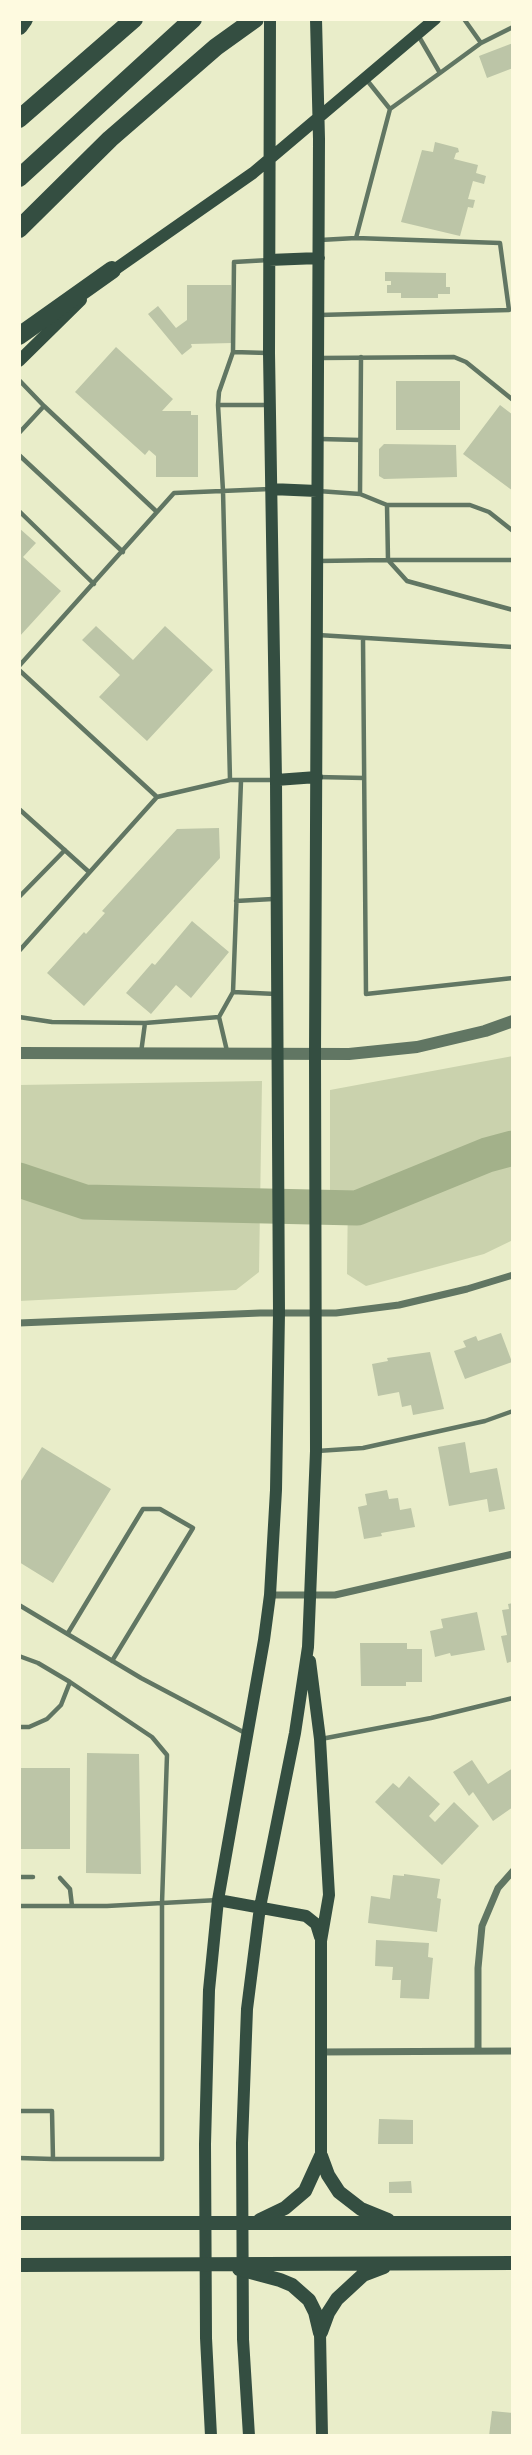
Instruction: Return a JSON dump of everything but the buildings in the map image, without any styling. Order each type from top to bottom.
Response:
[{"type":"highway","points":[[19,26],[24,19]]},
{"type":"highway","points":[[19,119],[134,19]]},
{"type":"highway","points":[[19,178],[193,19]]},
{"type":"highway","points":[[19,229],[110,139],[216,47],[255,19]]},
{"type":"highway","points":[[19,336],[112,270]]},
{"type":"main road","points":[[211,2436],[206,2338],[205,2144],[209,1990],[218,1900],[249,1735],[270,1595],[275,1490],[279,1313],[276,780],[269,353],[270,19]]},
{"type":"main road","points":[[249,2436],[243,2339],[243,2143],[247,2009],[260,1907],[295,1733],[308,1647],[316,1451],[319,118],[316,19]]},
{"type":"main road","points":[[19,361],[112,270],[253,173],[435,19]]},
{"type":"main road","points":[[270,260],[319,258]]},
{"type":"main road","points":[[271,489],[317,491]]},
{"type":"main road","points":[[276,780],[317,777]]},
{"type":"main road","points":[[308,1647],[320,1739],[329,1895],[321,1941],[321,2156],[328,2175],[339,2192],[361,2209],[392,2222]]},
{"type":"main road","points":[[218,1900],[306,1916],[316,1924],[321,1941]]},
{"type":"main road","points":[[254,2223],[285,2208],[305,2191],[321,2156]]},
{"type":"main road","points":[[19,2223],[513,2223]]},
{"type":"main road","points":[[19,2265],[513,2263]]},
{"type":"main road","points":[[219,2264],[280,2280],[292,2285],[309,2300],[320,2333],[321,2436]]},
{"type":"main road","points":[[320,2333],[337,2299],[363,2275],[392,2264]]},
{"type":"street","points":[[19,1053],[349,1054],[417,1047],[485,1031],[513,1021]]},
{"type":"street","points":[[19,1323],[316,1313],[399,1305],[513,1275]]},
{"type":"street","points":[[270,1595],[335,1595],[513,1554]]},
{"type":"street","points":[[478,2051],[478,1968],[482,1926],[498,1888],[513,1871]]},
{"type":"street","points":[[320,2052],[513,2051]]},
{"type":"lane","points":[[464,19],[481,43]]},
{"type":"lane","points":[[356,238],[390,109],[481,43],[513,27]]},
{"type":"lane","points":[[418,34],[440,73]]},
{"type":"lane","points":[[366,79],[390,109]]},
{"type":"lane","points":[[318,315],[509,310],[500,243],[356,238],[319,240]]},
{"type":"lane","points":[[230,780],[219,392],[233,352],[234,262],[270,260]]},
{"type":"lane","points":[[233,352],[269,353]]},
{"type":"lane","points":[[360,494],[361,357]]},
{"type":"lane","points":[[319,358],[454,357],[466,362],[513,400]]},
{"type":"lane","points":[[19,380],[156,512]]},
{"type":"lane","points":[[218,405],[270,405]]},
{"type":"lane","points":[[19,432],[44,406]]},
{"type":"lane","points":[[319,439],[360,440]]},
{"type":"lane","points":[[19,455],[123,552]]},
{"type":"lane","points":[[157,797],[19,668],[174,493],[271,489]]},
{"type":"lane","points":[[317,491],[360,494],[387,505],[470,505],[489,512],[513,531]]},
{"type":"lane","points":[[387,505],[388,560],[407,581],[513,610]]},
{"type":"lane","points":[[19,511],[94,583]]},
{"type":"lane","points":[[317,561],[513,559]]},
{"type":"lane","points":[[317,635],[513,647]]},
{"type":"lane","points":[[363,639],[366,994],[513,978]]},
{"type":"lane","points":[[317,777],[364,778]]},
{"type":"lane","points":[[19,951],[157,797],[230,780],[276,780]]},
{"type":"lane","points":[[228,1055],[219,1017],[233,992],[241,781]]},
{"type":"lane","points":[[19,809],[89,872]]},
{"type":"lane","points":[[19,897],[65,850]]},
{"type":"lane","points":[[236,901],[277,899]]},
{"type":"lane","points":[[233,992],[277,994]]},
{"type":"lane","points":[[19,1017],[52,1022],[145,1023],[219,1017]]},
{"type":"lane","points":[[141,1054],[145,1023]]},
{"type":"lane","points":[[316,1451],[363,1448],[485,1421],[513,1410]]},
{"type":"lane","points":[[68,1633],[143,1508],[160,1509],[193,1528],[112,1661]]},
{"type":"lane","points":[[19,1605],[112,1661],[249,1735]]},
{"type":"lane","points":[[19,1656],[38,1663],[70,1682],[152,1737],[167,1755],[162,1903],[162,2159],[19,2158]]},
{"type":"lane","points":[[19,1727],[29,1727],[47,1719],[61,1705],[70,1682]]},
{"type":"lane","points":[[320,1739],[431,1718],[513,1698]]},
{"type":"lane","points":[[19,1877],[33,1877]]},
{"type":"lane","points":[[60,1878],[70,1889],[72,1906]]},
{"type":"lane","points":[[19,1906],[218,1900]]},
{"type":"lane","points":[[19,2111],[52,2111],[53,2158]]},
{"type":"green space","points":[[513,1056],[513,1240],[484,1254],[366,1286],[347,1274],[348,1192],[330,1199],[330,1090]]},
{"type":"green space","points":[[262,1081],[259,1272],[236,1290],[19,1301],[19,1085]]},
{"type":"waterway","points":[[19,1180],[85,1202],[357,1208],[487,1155],[513,1148]]}]
